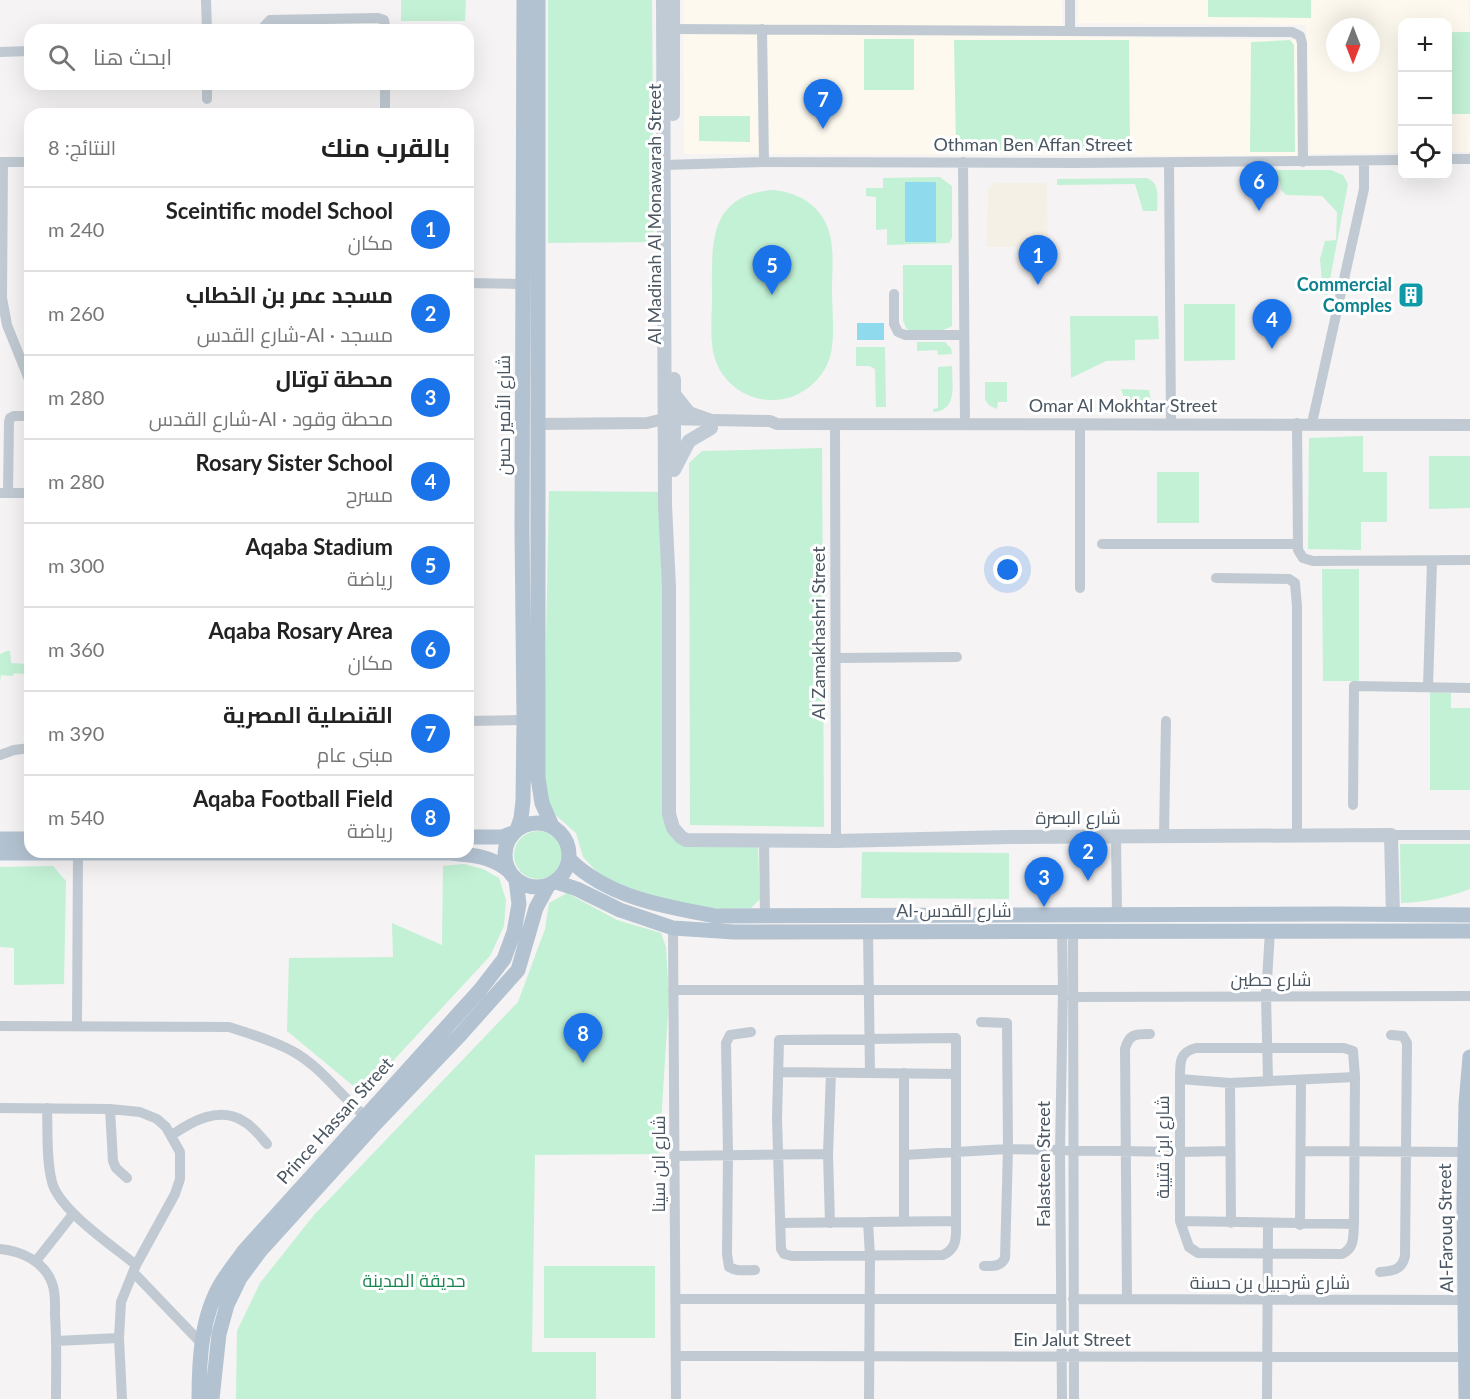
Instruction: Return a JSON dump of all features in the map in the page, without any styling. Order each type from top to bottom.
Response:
[{"type":"main road","name":"شارع الأمير حسن","points":[[515,831],[523,801],[530,521],[537,424],[524,0]]},
{"type":"main road","name":"شارع الأمير حسن","points":[[538,0],[531,197],[522,284],[538,778],[542,803],[552,826]]},
{"type":"main road","name":"Al Madinah Al Monawarah Street","points":[[663,0],[674,393],[669,424]]},
{"type":"main road","name":"Al Madinah Al Monawarah Street","points":[[669,424],[669,164],[673,0]]},
{"type":"main road","points":[[674,393],[689,412],[710,424],[689,441],[674,470]]},
{"type":"main road","points":[[669,424],[674,470],[672,561],[669,587]]},
{"type":"main road","points":[[669,424],[666,534],[669,587]]},
{"type":"main road","name":"شارع البصرة","points":[[669,587],[669,814],[673,828],[686,840],[836,841],[1116,836],[1391,836]]},
{"type":"main road","points":[[474,837],[502,837],[534,823],[552,826],[564,836],[569,859],[567,867],[552,884],[528,886],[498,862],[474,856]]},
{"type":"main road","points":[[512,875],[505,850],[507,841],[515,831]]},
{"type":"main road","points":[[1391,836],[1393,915]]},
{"type":"main road","points":[[0,839],[24,839]]},
{"type":"main road","points":[[0,853],[24,853]]},
{"type":"main road","name":"Al-شارع القدس","points":[[569,859],[599,881],[629,895],[676,909],[716,916],[963,923],[1117,914],[1470,915]]},
{"type":"main road","name":"Prince Hassan Street","points":[[212,1399],[219,1334],[227,1305],[240,1278],[260,1251],[504,959],[514,932],[519,904],[512,875]]},
{"type":"main road","name":"Al-شارع القدس","points":[[552,884],[577,888],[620,909],[673,928],[734,932],[868,931],[943,923]]},
{"type":"main road","name":"Prince Hassan Street","points":[[198,1399],[202,1344],[211,1307],[218,1291],[244,1251],[370,1120],[460,1035],[518,970],[536,908],[552,884]]},
{"type":"main road","points":[[1444,915],[1470,903]]},
{"type":"main road","points":[[1162,914],[1167,920],[1162,930]]},
{"type":"main road","points":[[1181,930],[1177,921],[1179,916],[1185,914]]},
{"type":"main road","name":"Al-شارع القدس","points":[[963,923],[1067,930],[1470,931]]},
{"type":"main road","points":[[1445,931],[1470,943]]},
{"type":"main road","name":"Al-Farouq Street","points":[[1466,1399],[1468,1243],[1465,1152],[1470,1057]]},
{"type":"street","points":[[206,0],[207,24]]},
{"type":"street","points":[[1070,0],[1070,30]]},
{"type":"street","points":[[266,24],[270,20],[378,18],[384,20],[385,24]]},
{"type":"street","points":[[673,29],[1292,32],[1302,39],[1303,47],[1303,162]]},
{"type":"street","points":[[762,30],[764,162]]},
{"type":"street","points":[[0,52],[24,51]]},
{"type":"street","points":[[207,90],[207,99]]},
{"type":"street","points":[[385,90],[385,108]]},
{"type":"street","points":[[1452,159],[1469,160]]},
{"type":"street","name":"Othman Ben Affan Street","points":[[669,164],[1398,160]]},
{"type":"street","points":[[1312,423],[1364,189],[1364,161]]},
{"type":"street","points":[[24,162],[2,162],[0,275],[7,325],[24,367]]},
{"type":"street","points":[[963,162],[965,424]]},
{"type":"street","points":[[1169,162],[1171,423]]},
{"type":"street","points":[[474,283],[522,284]]},
{"type":"street","points":[[894,294],[894,324],[898,332],[904,335],[964,335]]},
{"type":"street","points":[[24,416],[10,418],[4,493],[24,493]]},
{"type":"street","name":"Omar Al Mokhtar Street","points":[[537,424],[710,424],[770,421],[777,424],[1470,425]]},
{"type":"street","points":[[1297,423],[1299,555],[1313,561],[1470,560]]},
{"type":"street","name":"Al Zamakhashri Street","points":[[835,424],[836,841]]},
{"type":"street","points":[[1080,424],[1080,588]]},
{"type":"street","points":[[1102,544],[1298,544]]},
{"type":"street","points":[[1428,687],[1432,561]]},
{"type":"street","points":[[1216,578],[1289,579],[1295,583],[1297,606],[1297,836]]},
{"type":"street","points":[[836,658],[957,657]]},
{"type":"street","points":[[1353,805],[1354,686],[1470,688]]},
{"type":"street","points":[[474,721],[524,720]]},
{"type":"street","points":[[1164,836],[1166,721]]},
{"type":"street","points":[[0,755],[24,749]]},
{"type":"street","points":[[1391,836],[1470,835]]},
{"type":"street","points":[[1116,836],[1117,914]]},
{"type":"street","points":[[764,841],[765,916]]},
{"type":"street","points":[[77,1026],[78,858]]},
{"type":"street","name":"شارع ابن سينا","points":[[673,928],[676,1399]]},
{"type":"street","name":"Falasteen Street","points":[[1067,930],[1074,1399]]},
{"type":"street","points":[[868,931],[870,1073]]},
{"type":"street","points":[[1268,1080],[1266,996],[1270,931]]},
{"type":"street","name":"شارع حطين","points":[[674,990],[1470,996]]},
{"type":"street","name":"Falasteen Street","points":[[1062,1399],[1060,1151],[1067,994]]},
{"type":"street","points":[[981,1022],[1007,1023],[1008,1149],[1005,1258],[1002,1263],[995,1266],[984,1266]]},
{"type":"street","points":[[0,1026],[229,1028],[254,1035],[295,1053],[328,1080],[370,1120]]},
{"type":"street","points":[[751,1032],[730,1035],[726,1043],[727,1263],[729,1267],[736,1270],[755,1270]]},
{"type":"street","points":[[1127,1299],[1125,1049],[1127,1040],[1131,1037],[1138,1034],[1150,1034]]},
{"type":"street","points":[[1380,1272],[1398,1269],[1403,1264],[1405,1256],[1407,1043],[1403,1036],[1391,1035]]},
{"type":"street","points":[[956,1038],[956,1243],[943,1255],[792,1256],[784,1254],[781,1249],[778,1155],[779,1040],[870,1039],[956,1038]]},
{"type":"street","name":"شارع ابن قتيبة","points":[[1354,1224],[1353,1245],[1350,1250],[1342,1254],[1198,1253],[1192,1251],[1180,1221],[1180,1058],[1190,1049],[1344,1048],[1353,1051],[1355,1077]]},
{"type":"street","points":[[778,1072],[956,1074]]},
{"type":"street","points":[[830,1222],[828,1154],[831,1073]]},
{"type":"street","points":[[904,1073],[904,1221]]},
{"type":"street","points":[[1179,1079],[1230,1083],[1355,1077],[1354,1224],[1300,1225],[1180,1221]]},
{"type":"street","points":[[1300,1225],[1301,1081]]},
{"type":"street","points":[[1230,1083],[1230,1223]]},
{"type":"street","points":[[0,1108],[110,1109],[140,1113],[157,1119],[166,1127],[180,1152],[180,1179],[175,1194],[135,1269],[121,1302],[119,1338],[122,1399]]},
{"type":"street","points":[[46,1108],[49,1165],[52,1184],[57,1195],[73,1214],[135,1269],[202,1344]]},
{"type":"street","points":[[110,1109],[113,1161],[128,1178]]},
{"type":"street","points":[[172,1135],[199,1118],[227,1115],[242,1120],[267,1144]]},
{"type":"street","points":[[904,1155],[1008,1149],[1230,1151]]},
{"type":"street","points":[[1301,1151],[1465,1152]]},
{"type":"street","points":[[675,1156],[828,1154]]},
{"type":"street","points":[[36,1261],[73,1214]]},
{"type":"street","points":[[780,1223],[956,1221]]},
{"type":"street","points":[[868,1222],[870,1256],[869,1399]]},
{"type":"street","points":[[1267,1399],[1268,1224]]},
{"type":"street","points":[[0,1250],[22,1254],[36,1261],[51,1281],[54,1294],[56,1341],[56,1399]]},
{"type":"street","points":[[676,1299],[1061,1299]]},
{"type":"street","name":"شارع شرحبيل بن حسنة","points":[[1073,1299],[1466,1300]]},
{"type":"street","points":[[56,1341],[119,1338]]},
{"type":"street","name":"Ein Jalut Street","points":[[677,1356],[1467,1357]]},
{"type":"shaded area","points":[[683,0],[1062,0],[1063,36],[1297,40],[1297,156],[684,154]]},
{"type":"shaded area","points":[[1078,0],[1469,0],[1470,152],[1452,152],[1452,18],[1398,18],[1398,153],[1310,154],[1306,25],[1078,23]]},
{"type":"green space","points":[[401,0],[466,0],[465,21],[401,21]]},
{"type":"green space","points":[[548,0],[652,0],[654,242],[548,243]]},
{"type":"green space","points":[[1208,0],[1311,0],[1311,18],[1208,17]]},
{"type":"green space","points":[[1452,32],[1470,32],[1470,114],[1452,114]]},
{"type":"green space","points":[[864,39],[914,39],[914,90],[864,90]]},
{"type":"green space","points":[[954,40],[1129,40],[1130,149],[956,150]]},
{"type":"green space","points":[[1290,40],[1294,45],[1295,152],[1250,152],[1251,42]]},
{"type":"green space","points":[[699,116],[750,116],[750,142],[699,141]]},
{"type":"green space","points":[[1265,170],[1331,170],[1343,175],[1348,184],[1327,295],[1323,294],[1320,259],[1325,241],[1336,240],[1337,212],[1322,196],[1286,195],[1281,190],[1280,181]]},
{"type":"green space","points":[[940,177],[952,186],[952,238],[949,243],[887,245],[887,229],[876,230],[876,197],[866,196],[866,188],[883,188],[883,178]]},
{"type":"green space","points":[[1147,178],[1156,188],[1157,211],[1143,211],[1135,184],[1057,185],[1057,179]]},
{"type":"green space","points":[[773,190],[795,195],[808,202],[819,212],[827,226],[832,253],[833,329],[828,363],[817,380],[801,393],[771,400],[742,392],[726,379],[713,351],[711,324],[712,259],[718,226],[725,213],[736,202],[751,194]]},
{"type":"green space","points":[[903,265],[952,265],[952,326],[937,331],[906,328],[903,320]]},
{"type":"green space","points":[[1184,304],[1235,304],[1235,360],[1184,361]]},
{"type":"green space","points":[[1070,316],[1158,316],[1159,339],[1135,340],[1135,360],[1106,361],[1071,378]]},
{"type":"green space","points":[[917,342],[945,342],[951,348],[952,354],[938,355],[937,350],[917,351]]},
{"type":"green space","points":[[856,347],[885,347],[886,407],[876,407],[875,369],[869,366],[856,366]]},
{"type":"green space","points":[[952,366],[953,389],[950,402],[941,411],[933,412],[933,409],[938,408],[938,367]]},
{"type":"green space","points":[[985,382],[1007,382],[1007,402],[998,402],[997,409],[990,406],[985,400]]},
{"type":"green space","points":[[1121,389],[1149,390],[1153,413],[1130,415]]},
{"type":"green space","points":[[1363,436],[1363,472],[1387,472],[1387,522],[1361,522],[1361,550],[1308,549],[1309,438]]},
{"type":"green space","points":[[822,448],[824,827],[690,825],[689,463],[702,451]]},
{"type":"green space","points":[[1429,456],[1470,456],[1470,508],[1429,509]]},
{"type":"green space","points":[[1157,472],[1199,472],[1199,523],[1157,523]]},
{"type":"green space","points":[[549,491],[665,492],[669,827],[685,842],[758,847],[760,899],[751,908],[722,909],[684,905],[627,887],[599,874],[583,857],[576,833],[551,811],[543,790]]},
{"type":"green space","points":[[1322,569],[1359,569],[1359,681],[1323,681]]},
{"type":"green space","points":[[10,651],[11,663],[24,664],[24,674],[1,675],[0,682],[0,654]]},
{"type":"green space","points":[[1430,692],[1451,693],[1451,708],[1470,708],[1470,790],[1430,790]]},
{"type":"green space","points":[[538,831],[555,838],[562,855],[555,872],[538,879],[521,872],[514,855],[521,838]]},
{"type":"green space","points":[[1400,844],[1470,844],[1470,889],[1436,899],[1401,903]]},
{"type":"green space","points":[[862,852],[1009,853],[1009,899],[861,898]]},
{"type":"green space","points":[[464,864],[483,869],[499,878],[506,900],[504,926],[490,956],[367,1089],[357,1089],[287,1031],[289,958],[393,957],[392,923],[442,945],[443,866]]},
{"type":"green space","points":[[53,866],[66,881],[64,984],[14,985],[14,948],[0,947],[0,867]]},
{"type":"green space","name":"حديقة المدينة","points":[[567,893],[617,920],[661,933],[666,947],[669,998],[659,1154],[535,1155],[532,1352],[596,1352],[596,1399],[236,1399],[237,1331],[260,1283],[314,1215],[518,1002],[545,929],[549,903]]},
{"type":"green space","points":[[544,1266],[655,1266],[655,1338],[544,1338]]},
{"type":"sand","points":[[995,183],[1047,183],[1048,247],[987,247],[988,188]]},
{"type":"water","points":[[905,182],[936,182],[936,242],[905,242]]},
{"type":"water","points":[[857,323],[884,323],[884,340],[857,340]]},
{"type":"place","name":"القنصلية المصرية","points":[[823,129]]},
{"type":"place","name":"Aqaba Rosary Area","points":[[1259,211]]},
{"type":"place","name":"Sceintific model School","points":[[1038,285]]},
{"type":"place","name":"Aqaba Stadium","points":[[772,295]]},
{"type":"place","name":"Commercial Comples","points":[[1411,295]]},
{"type":"place","name":"Rosary Sister School","points":[[1272,349]]},
{"type":"place","name":"مسجد عمر بن الخطاب","points":[[1088,881]]},
{"type":"place","name":"محطة توتال","points":[[1044,907]]},
{"type":"place","name":"Aqaba Football Field","points":[[583,1063]]}]
